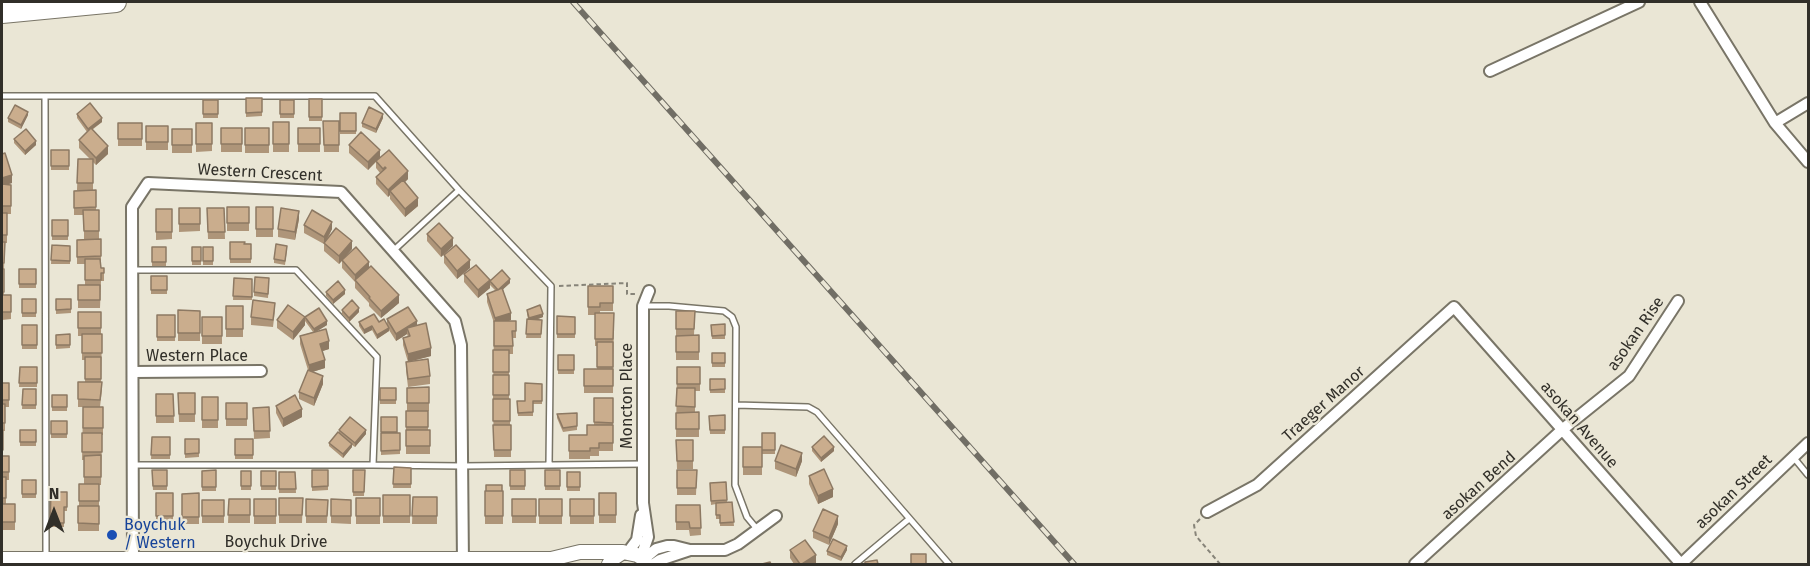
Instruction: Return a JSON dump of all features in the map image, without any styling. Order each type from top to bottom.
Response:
[{"type":"highway","points":[[2,13],[116,2]]},
{"type":"street","points":[[1490,71],[1639,2]]},
{"type":"street","points":[[1700,2],[1775,123],[1809,162]]},
{"type":"street","points":[[1775,123],[1809,103]]},
{"type":"street","name":"Western Crescent","points":[[133,562],[132,207],[148,183],[341,192],[455,321],[461,345],[463,562]]},
{"type":"street","name":"Moncton Place","points":[[639,558],[648,537],[643,503],[643,306],[649,291]]},
{"type":"street","name":"asokan Rise","points":[[1563,429],[1629,376],[1678,301]]},
{"type":"street","name":"asokan Avenue","points":[[1454,307],[1681,564]]},
{"type":"street","name":"Traeger Manor","points":[[1207,512],[1257,485],[1454,307]]},
{"type":"street","name":"Western Place","points":[[133,372],[261,371]]},
{"type":"street","name":"asokan Bend","points":[[1415,564],[1563,429]]},
{"type":"street","name":"asokan Street","points":[[1681,564],[1809,443]]},
{"type":"street","points":[[609,564],[614,558],[639,558],[667,546],[690,550],[725,550],[738,544],[776,516]]},
{"type":"street","name":"Boychuk Drive","points":[[551,562],[580,552],[639,558]]},
{"type":"street","name":"Boychuk Drive","points":[[2,559],[46,562],[551,562],[566,564]]},
{"type":"lane","points":[[2,96],[375,96],[459,190],[551,286],[549,465]]},
{"type":"lane","points":[[45,97],[46,562]]},
{"type":"lane","points":[[393,251],[459,190]]},
{"type":"lane","points":[[132,270],[296,270],[377,357],[373,465]]},
{"type":"lane","points":[[643,306],[724,311],[732,317],[736,327],[735,484],[747,517],[757,529]]},
{"type":"lane","points":[[736,405],[808,407],[816,412],[949,564]]},
{"type":"lane","points":[[1792,457],[1809,475]]},
{"type":"lane","points":[[132,465],[643,464]]},
{"type":"lane","points":[[855,564],[909,519]]},
{"type":"path","points":[[551,286],[627,283],[627,294]]},
{"type":"path","points":[[1194,525],[1196,536],[1220,564]]},
{"type":"building","points":[[246,98],[262,98],[262,112],[246,113]]},
{"type":"building","points":[[309,99],[322,99],[322,117],[309,117]]},
{"type":"building","points":[[203,100],[218,100],[218,114],[203,114]]},
{"type":"building","points":[[280,100],[294,100],[294,114],[280,114]]},
{"type":"building","points":[[90,103],[102,118],[88,129],[77,114]]},
{"type":"building","points":[[15,105],[28,112],[21,125],[8,118]]},
{"type":"building","points":[[369,107],[383,114],[376,129],[362,123]]},
{"type":"building","points":[[340,113],[356,113],[356,131],[340,131]]},
{"type":"building","points":[[323,121],[339,121],[339,145],[324,145]]},
{"type":"building","points":[[273,122],[289,122],[289,144],[273,144]]},
{"type":"building","points":[[118,123],[142,123],[142,139],[118,139]]},
{"type":"building","points":[[196,123],[212,123],[212,144],[196,144]]},
{"type":"building","points":[[146,126],[168,126],[168,142],[146,142]]},
{"type":"building","points":[[91,128],[108,146],[96,158],[79,140]]},
{"type":"building","points":[[221,128],[242,128],[242,144],[221,144]]},
{"type":"building","points":[[245,128],[269,128],[269,145],[245,145]]},
{"type":"building","points":[[298,128],[320,128],[320,144],[298,144]]},
{"type":"building","points":[[26,129],[36,141],[25,151],[14,139]]},
{"type":"building","points":[[172,129],[192,129],[192,145],[172,145]]},
{"type":"building","points":[[361,132],[380,150],[368,162],[349,145]]},
{"type":"building","points":[[51,150],[69,150],[69,166],[51,166]]},
{"type":"building","points":[[389,150],[408,171],[388,190],[376,177],[386,168],[383,169],[376,161]]},
{"type":"building","points":[[5,153],[12,175],[2,178],[2,154]]},
{"type":"building","points":[[78,159],[93,159],[93,183],[77,183]]},
{"type":"building","points":[[403,180],[418,198],[405,209],[390,191]]},
{"type":"building","points":[[2,184],[11,185],[11,206],[2,206]]},
{"type":"building","points":[[96,190],[96,207],[74,208],[74,191]]},
{"type":"building","points":[[227,207],[249,207],[249,223],[227,223]]},
{"type":"building","points":[[256,207],[273,207],[273,229],[256,229]]},
{"type":"building","points":[[179,208],[200,208],[200,224],[179,224]]},
{"type":"building","points":[[207,208],[224,208],[225,232],[208,232]]},
{"type":"building","points":[[281,208],[299,211],[295,232],[278,229]]},
{"type":"building","points":[[156,209],[172,209],[172,232],[156,232]]},
{"type":"building","points":[[83,210],[99,210],[99,231],[84,231]]},
{"type":"building","points":[[312,210],[332,222],[324,237],[304,225]]},
{"type":"building","points":[[2,213],[7,213],[7,235],[2,235]]},
{"type":"building","points":[[52,220],[68,220],[68,236],[52,236]]},
{"type":"building","points":[[439,223],[453,238],[441,249],[427,234]]},
{"type":"building","points":[[336,228],[352,241],[339,256],[324,243]]},
{"type":"building","points":[[101,239],[101,256],[77,257],[77,240]]},
{"type":"building","points":[[2,242],[5,242],[4,263],[2,263]]},
{"type":"building","points":[[230,242],[251,244],[251,259],[230,259]]},
{"type":"building","points":[[276,244],[287,246],[285,261],[274,259]]},
{"type":"building","points":[[52,245],[70,246],[70,261],[51,260]]},
{"type":"building","points":[[456,245],[470,260],[457,271],[444,255]]},
{"type":"building","points":[[152,247],[166,247],[166,262],[152,262]]},
{"type":"building","points":[[192,247],[201,247],[201,261],[192,261]]},
{"type":"building","points":[[203,247],[213,247],[213,261],[203,261]]},
{"type":"building","points":[[356,247],[369,262],[355,275],[342,260]]},
{"type":"building","points":[[85,259],[100,259],[101,268],[104,268],[101,280],[85,280]]},
{"type":"building","points":[[476,265],[490,280],[478,290],[464,274]]},
{"type":"building","points":[[371,266],[399,295],[381,311],[355,280]]},
{"type":"building","points":[[2,269],[4,269],[4,292],[2,292]]},
{"type":"building","points":[[19,269],[36,269],[36,284],[19,284]]},
{"type":"building","points":[[502,270],[510,279],[498,290],[490,281]]},
{"type":"building","points":[[151,276],[167,276],[167,290],[151,290]]},
{"type":"building","points":[[255,277],[269,278],[268,294],[254,292]]},
{"type":"building","points":[[234,278],[252,279],[252,297],[233,296]]},
{"type":"building","points":[[338,281],[345,290],[333,300],[326,292]]},
{"type":"building","points":[[78,285],[100,285],[100,300],[78,300]]},
{"type":"building","points":[[588,286],[613,286],[613,303],[600,303],[600,307],[588,307]]},
{"type":"building","points":[[502,288],[511,313],[495,318],[487,294]]},
{"type":"building","points":[[2,295],[11,295],[11,312],[2,312]]},
{"type":"building","points":[[22,299],[36,299],[36,313],[22,313]]},
{"type":"building","points":[[56,299],[71,299],[71,309],[56,310]]},
{"type":"building","points":[[253,300],[275,303],[273,320],[251,317]]},
{"type":"building","points":[[352,300],[359,308],[349,318],[342,310]]},
{"type":"building","points":[[288,305],[305,317],[293,332],[277,320]]},
{"type":"building","points":[[540,305],[543,314],[529,318],[527,310]]},
{"type":"building","points":[[226,306],[243,306],[243,329],[226,329]]},
{"type":"building","points":[[408,307],[417,321],[396,334],[387,319]]},
{"type":"building","points":[[319,308],[327,321],[314,329],[305,317]]},
{"type":"building","points":[[178,310],[200,311],[200,333],[178,333]]},
{"type":"building","points":[[676,311],[695,311],[694,329],[676,329]]},
{"type":"building","points":[[78,312],[101,312],[101,328],[78,328]]},
{"type":"building","points":[[595,313],[614,313],[613,339],[595,339]]},
{"type":"building","points":[[374,314],[379,322],[384,319],[389,328],[377,335],[372,326],[364,330],[359,322]]},
{"type":"building","points":[[157,315],[175,315],[175,337],[157,337]]},
{"type":"building","points":[[557,316],[575,317],[575,334],[557,334]]},
{"type":"building","points":[[202,317],[222,317],[222,336],[202,336]]},
{"type":"building","points":[[527,319],[542,320],[541,334],[526,334]]},
{"type":"building","points":[[494,321],[516,321],[516,331],[512,331],[513,346],[494,346]]},
{"type":"building","points":[[426,323],[431,348],[408,354],[403,338],[410,336],[407,328]]},
{"type":"building","points":[[725,324],[725,335],[712,336],[711,325]]},
{"type":"building","points":[[22,325],[37,325],[37,345],[22,345]]},
{"type":"building","points":[[326,329],[329,341],[320,344],[325,360],[309,365],[300,336]]},
{"type":"building","points":[[70,334],[70,345],[56,345],[56,335]]},
{"type":"building","points":[[82,334],[102,334],[102,353],[82,353]]},
{"type":"building","points":[[699,335],[699,352],[676,352],[676,336]]},
{"type":"building","points":[[597,342],[613,342],[613,367],[597,367]]},
{"type":"building","points":[[493,350],[509,350],[509,372],[493,372]]},
{"type":"building","points":[[712,353],[725,353],[725,363],[712,363]]},
{"type":"building","points":[[558,355],[574,355],[574,370],[558,370]]},
{"type":"building","points":[[85,357],[101,357],[101,379],[85,379]]},
{"type":"building","points":[[428,359],[430,376],[408,379],[406,362]]},
{"type":"building","points":[[20,367],[37,367],[37,383],[19,383]]},
{"type":"building","points":[[677,367],[700,367],[700,384],[677,384]]},
{"type":"building","points":[[584,369],[613,369],[613,386],[584,386]]},
{"type":"building","points":[[308,370],[323,376],[314,398],[299,392]]},
{"type":"building","points":[[493,375],[509,375],[509,395],[493,395]]},
{"type":"building","points":[[710,379],[725,379],[725,389],[710,390]]},
{"type":"building","points":[[78,382],[102,382],[100,400],[78,399]]},
{"type":"building","points":[[2,383],[9,383],[9,400],[2,400]]},
{"type":"building","points":[[525,383],[542,384],[542,401],[533,401],[533,412],[518,413],[517,401],[525,401]]},
{"type":"building","points":[[429,387],[429,403],[407,403],[407,388]]},
{"type":"building","points":[[380,388],[396,388],[396,400],[380,400]]},
{"type":"building","points":[[677,388],[695,388],[695,407],[676,406]]},
{"type":"building","points":[[23,389],[36,389],[36,405],[22,405]]},
{"type":"building","points":[[178,393],[195,393],[195,414],[179,414]]},
{"type":"building","points":[[156,394],[173,394],[174,416],[156,416]]},
{"type":"building","points":[[52,395],[67,395],[67,407],[52,407]]},
{"type":"building","points":[[295,395],[302,409],[283,419],[276,406]]},
{"type":"building","points":[[202,397],[218,397],[218,420],[202,420]]},
{"type":"building","points":[[594,398],[613,398],[613,423],[594,422]]},
{"type":"building","points":[[493,399],[510,399],[510,421],[493,421]]},
{"type":"building","points":[[226,403],[247,403],[247,419],[226,419]]},
{"type":"building","points":[[2,404],[5,404],[5,423],[2,423]]},
{"type":"building","points":[[83,407],[103,407],[103,428],[83,428]]},
{"type":"building","points":[[269,407],[270,431],[254,431],[253,408]]},
{"type":"building","points":[[406,411],[428,411],[428,427],[406,427]]},
{"type":"building","points":[[699,412],[699,429],[676,429],[676,413]]},
{"type":"building","points":[[577,413],[577,426],[563,428],[557,414]]},
{"type":"building","points":[[725,415],[725,430],[710,430],[709,416]]},
{"type":"building","points":[[350,417],[366,430],[355,443],[339,430]]},
{"type":"building","points":[[381,417],[397,417],[397,432],[381,432]]},
{"type":"building","points":[[51,421],[67,421],[67,434],[51,434]]},
{"type":"building","points":[[493,425],[511,425],[511,450],[494,450]]},
{"type":"building","points":[[587,425],[613,425],[613,443],[599,443],[599,448],[590,448],[590,451],[569,451],[569,435],[587,435]]},
{"type":"building","points":[[20,430],[36,430],[36,442],[20,442]]},
{"type":"building","points":[[406,430],[430,430],[430,446],[406,446]]},
{"type":"building","points":[[338,432],[352,444],[343,454],[329,443]]},
{"type":"building","points":[[82,433],[102,433],[102,452],[82,452]]},
{"type":"building","points":[[381,433],[400,433],[400,450],[381,451]]},
{"type":"building","points":[[762,433],[775,433],[775,450],[762,450]]},
{"type":"building","points":[[824,436],[834,447],[821,458],[812,447]]},
{"type":"building","points":[[152,437],[170,437],[170,455],[151,455]]},
{"type":"building","points":[[185,439],[199,439],[199,453],[185,454]]},
{"type":"building","points":[[235,439],[253,439],[253,455],[235,455]]},
{"type":"building","points":[[676,440],[693,440],[693,461],[677,461]]},
{"type":"building","points":[[781,445],[802,453],[796,469],[775,461]]},
{"type":"building","points":[[743,447],[762,447],[762,467],[743,467]]},
{"type":"building","points":[[101,455],[101,477],[84,477],[84,456]]},
{"type":"building","points":[[2,456],[9,456],[9,472],[2,472]]},
{"type":"building","points":[[394,467],[411,468],[411,484],[393,484]]},
{"type":"building","points":[[824,469],[833,489],[818,496],[809,476]]},
{"type":"building","points":[[152,470],[167,470],[167,486],[153,486]]},
{"type":"building","points":[[216,470],[216,487],[202,487],[202,471]]},
{"type":"building","points":[[312,470],[328,470],[328,486],[312,487]]},
{"type":"building","points":[[353,470],[365,470],[364,492],[353,492]]},
{"type":"building","points":[[510,470],[525,470],[525,486],[510,486]]},
{"type":"building","points":[[545,470],[560,470],[560,486],[545,486]]},
{"type":"building","points":[[677,470],[697,470],[696,488],[677,488]]},
{"type":"building","points":[[241,471],[251,471],[251,486],[241,486]]},
{"type":"building","points":[[261,471],[276,471],[276,486],[261,486]]},
{"type":"building","points":[[279,472],[295,472],[296,489],[279,489]]},
{"type":"building","points":[[567,472],[580,472],[580,487],[567,487]]},
{"type":"building","points":[[2,477],[6,477],[6,498],[2,498]]},
{"type":"building","points":[[22,480],[36,480],[36,494],[22,494]]},
{"type":"building","points":[[726,482],[727,500],[711,501],[710,483]]},
{"type":"building","points":[[79,484],[99,484],[99,501],[79,501]]},
{"type":"building","points":[[486,485],[502,485],[502,491],[486,491]]},
{"type":"building","points":[[485,491],[503,491],[503,516],[485,516]]},
{"type":"building","points":[[51,492],[67,492],[64,523],[50,523]]},
{"type":"building","points":[[156,493],[173,493],[173,516],[156,516]]},
{"type":"building","points":[[199,493],[199,517],[182,517],[182,494]]},
{"type":"building","points":[[599,493],[616,493],[616,515],[599,515]]},
{"type":"building","points":[[383,495],[410,495],[410,516],[383,516]]},
{"type":"building","points":[[413,497],[437,497],[437,516],[412,516]]},
{"type":"building","points":[[279,498],[303,498],[302,515],[279,515]]},
{"type":"building","points":[[356,498],[380,498],[380,516],[356,516]]},
{"type":"building","points":[[229,499],[250,499],[250,515],[228,515]]},
{"type":"building","points":[[254,499],[276,499],[276,516],[254,516]]},
{"type":"building","points":[[306,499],[328,500],[327,516],[306,516]]},
{"type":"building","points":[[331,499],[351,500],[351,516],[331,516]]},
{"type":"building","points":[[512,499],[536,499],[536,516],[512,516]]},
{"type":"building","points":[[539,499],[562,499],[562,516],[539,516]]},
{"type":"building","points":[[570,499],[594,499],[594,516],[570,516]]},
{"type":"building","points":[[202,500],[224,500],[224,516],[202,516]]},
{"type":"building","points":[[732,502],[734,522],[720,523],[720,515],[716,515],[716,503]]},
{"type":"building","points":[[2,504],[15,504],[15,522],[2,522]]},
{"type":"building","points":[[676,505],[700,505],[701,528],[690,528],[689,522],[676,522]]},
{"type":"building","points":[[78,506],[99,506],[99,524],[78,523]]},
{"type":"building","points":[[823,509],[838,516],[829,538],[813,531]]},
{"type":"building","points":[[833,539],[847,546],[841,557],[827,551]]},
{"type":"building","points":[[805,540],[816,555],[800,564],[790,550]]},
{"type":"building","points":[[911,554],[926,554],[926,564],[911,564]]},
{"type":"building","points":[[877,560],[878,564],[865,564],[865,562]]},
{"type":"railway","points":[[573,2],[1074,564]]},
{"type":"place","name":"Boychuk / Western","points":[[112,535]]}]
